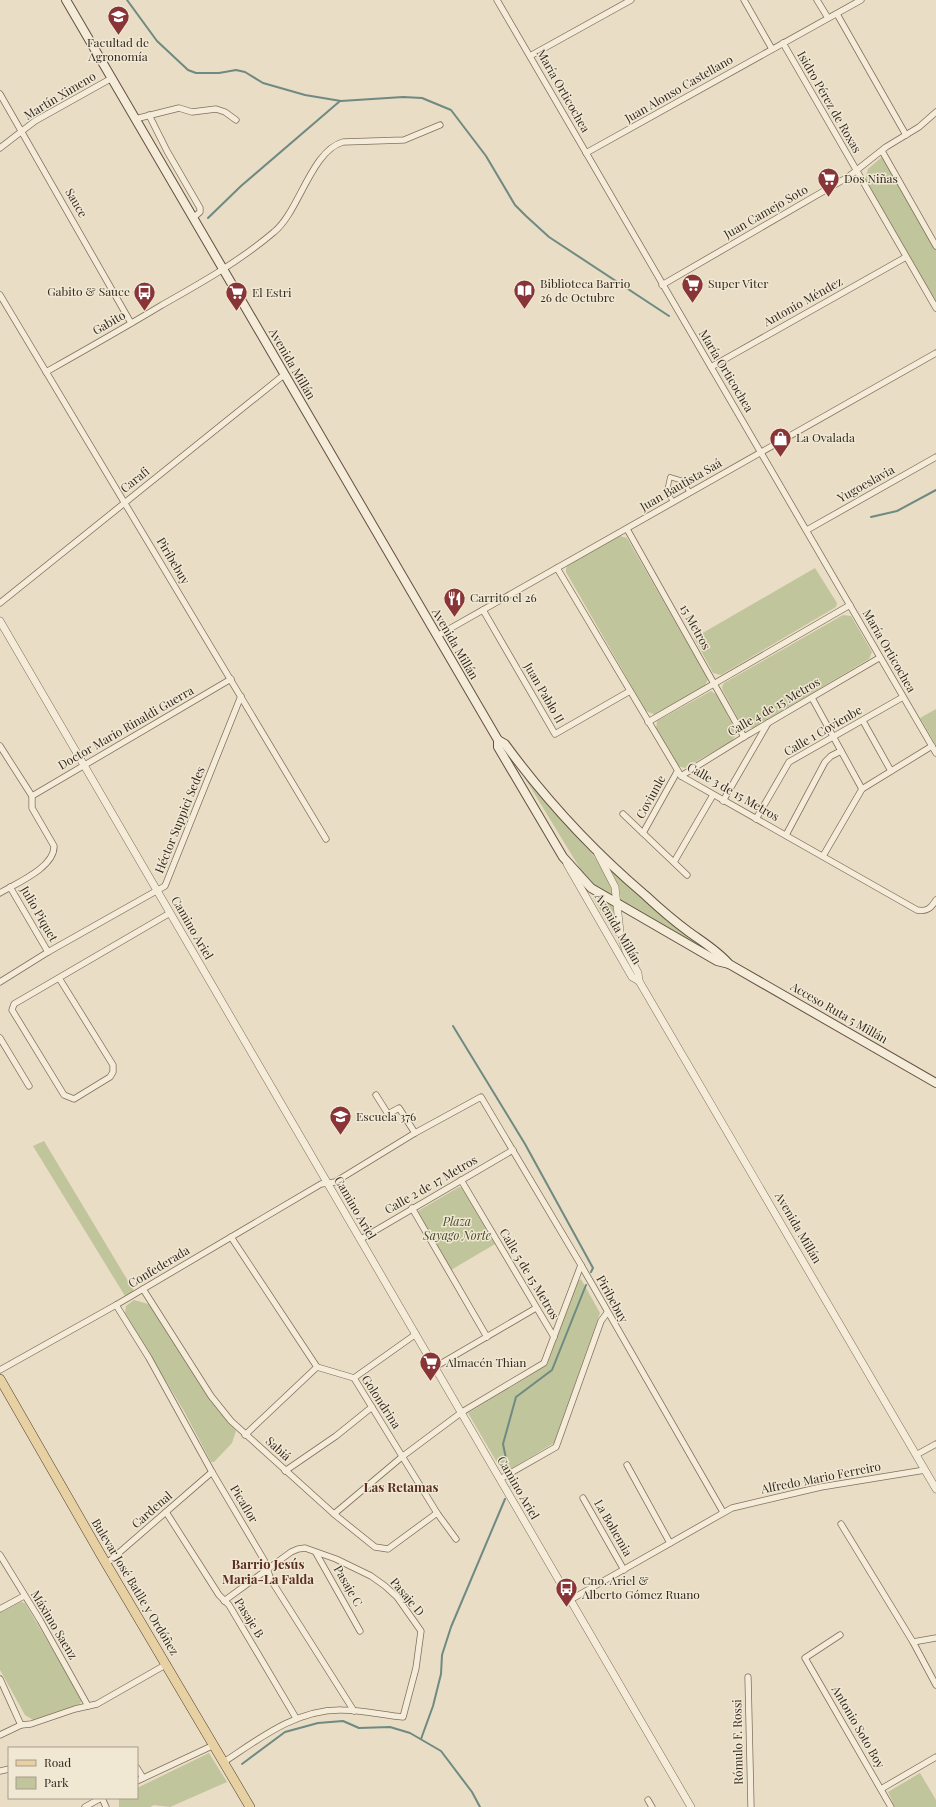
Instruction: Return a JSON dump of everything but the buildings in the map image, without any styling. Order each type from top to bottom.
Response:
[{"type":"main road","name":"Avenida Millán","points":[[66,0],[498,740],[505,744],[540,790],[593,847]]},
{"type":"main road","name":"Avenida Millán","points":[[498,740],[498,747],[563,857]]},
{"type":"main road","name":"Acceso Ruta 5 Millán","points":[[593,847],[650,900],[722,956],[729,964]]},
{"type":"main road","name":"Acceso Ruta 5 Millán","points":[[563,857],[591,888],[618,905],[717,961],[729,964],[936,1084]]},
{"type":"main road","name":"Bulevar José Batlle y Ordóñez","points":[[0,1379],[106,1564],[250,1807]]},
{"type":"street","name":"María Orticochea","points":[[497,0],[662,285],[807,530],[879,658],[936,753]]},
{"type":"street","points":[[530,56],[631,0]]},
{"type":"street","points":[[744,0],[772,49]]},
{"type":"street","points":[[817,0],[828,18]]},
{"type":"street","name":"Juan Alonso Castellano","points":[[586,153],[861,0]]},
{"type":"street","points":[[837,14],[906,135]]},
{"type":"street","name":"Isidro Pérez de Roxas","points":[[783,43],[936,308]]},
{"type":"street","name":"Martín Ximeno","points":[[0,148],[35,121],[112,78]]},
{"type":"street","name":"Sauce","points":[[0,94],[131,323]]},
{"type":"street","points":[[135,119],[179,108],[192,112],[216,109],[225,112],[236,120]]},
{"type":"street","name":"Juan Camejo Soto","points":[[662,285],[857,171],[936,112]]},
{"type":"street","points":[[149,115],[166,151],[200,208],[200,212],[193,218]]},
{"type":"street","name":"Gabito","points":[[46,372],[224,270],[265,240],[281,226],[318,164],[334,144],[343,142],[404,140],[440,125]]},
{"type":"street","points":[[882,151],[936,246]]},
{"type":"street","name":"Antonio Méndez","points":[[711,367],[906,257]]},
{"type":"street","name":"Piribebuy","points":[[0,295],[326,839]]},
{"type":"street","name":"Juan Bautista Saá","points":[[437,636],[936,353]]},
{"type":"street","name":"Carafi","points":[[0,603],[284,374]]},
{"type":"street","name":"Yugoeslavia","points":[[807,530],[936,457]]},
{"type":"street","points":[[673,502],[667,491],[670,477],[683,481],[690,493]]},
{"type":"street","name":"15 Metros","points":[[627,529],[744,737]]},
{"type":"street","name":"Calle 3 de 15 Metros","points":[[557,568],[679,774],[712,795],[756,818],[917,910],[922,911],[932,907],[936,900]]},
{"type":"street","points":[[648,722],[850,605]]},
{"type":"street","name":"Juan Pablo II","points":[[483,610],[554,734],[630,691]]},
{"type":"street","name":"Camino Ariel","points":[[0,621],[691,1807]]},
{"type":"street","name":"Calle 4 de 15 Metros","points":[[679,774],[879,658]]},
{"type":"street","name":"Doctor Mario Rinaldi Guerra","points":[[32,796],[231,680]]},
{"type":"street","name":"Héctor Suppici Sedes","points":[[0,982],[48,952],[165,886],[241,696]]},
{"type":"street","name":"Calle 1 Covienbe","points":[[756,818],[789,762],[903,697]]},
{"type":"street","points":[[812,698],[832,737],[862,788]]},
{"type":"street","points":[[863,721],[891,771]]},
{"type":"street","points":[[724,801],[768,723]]},
{"type":"street","points":[[0,746],[32,796],[32,808],[54,846],[53,855],[48,864],[0,893]]},
{"type":"street","points":[[823,856],[862,788],[932,746]]},
{"type":"street","points":[[786,835],[826,762],[831,756],[841,751]]},
{"type":"street","name":"Coviunle","points":[[643,833],[679,774]]},
{"type":"street","points":[[674,862],[712,795]]},
{"type":"street","points":[[624,814],[687,875]]},
{"type":"street","name":"Avenida Millán","points":[[593,847],[615,887],[620,932],[626,950],[638,973],[638,981]]},
{"type":"street","name":"Avenida Millán","points":[[563,857],[632,976],[638,981],[936,1489]]},
{"type":"street","name":"Julio Piquet","points":[[10,887],[48,952]]},
{"type":"street","points":[[58,978],[113,1065],[110,1077],[74,1099],[64,1095],[12,1010],[14,1004],[58,978],[170,913]]},
{"type":"street","points":[[0,1038],[29,1086]]},
{"type":"street","points":[[376,1095],[388,1114],[399,1108],[415,1133]]},
{"type":"street","name":"Piribebuy","points":[[481,1097],[581,1265],[607,1313],[723,1512]]},
{"type":"street","name":"Confederada","points":[[0,1370],[5,1369],[116,1305],[321,1184],[336,1182],[415,1133],[481,1097]]},
{"type":"street","name":"Calle 2 de 17 Metros","points":[[361,1240],[412,1208],[513,1150]]},
{"type":"street","name":"Calle 5 de 15 Metros","points":[[460,1180],[554,1337]]},
{"type":"street","points":[[412,1208],[487,1337]]},
{"type":"street","points":[[231,1237],[318,1367],[245,1435]]},
{"type":"street","points":[[334,1514],[403,1456],[462,1412],[541,1366],[546,1360],[581,1265]]},
{"type":"street","name":"Sabiá","points":[[143,1289],[211,1396],[245,1435],[334,1514],[375,1547],[388,1549],[437,1513]]},
{"type":"street","name":"Picaflor","points":[[116,1305],[149,1358],[268,1569],[267,1573],[271,1580],[354,1711]]},
{"type":"street","points":[[435,1367],[536,1308]]},
{"type":"street","points":[[500,1479],[556,1447],[601,1321],[607,1313]]},
{"type":"street","points":[[354,1378],[416,1334]]},
{"type":"street","name":"Golondrina","points":[[318,1367],[354,1378],[437,1513],[456,1539]]},
{"type":"street","points":[[285,1470],[336,1436],[372,1407]]},
{"type":"street","points":[[916,1455],[936,1444]]},
{"type":"street","points":[[626,1465],[670,1543]]},
{"type":"street","name":"Alfredo Mario Ferreiro","points":[[570,1600],[732,1508],[821,1487],[925,1470]]},
{"type":"street","name":"Cardenal","points":[[106,1564],[212,1472]]},
{"type":"street","name":"La Bohemia","points":[[583,1498],[624,1570]]},
{"type":"street","name":"Pasaje B","points":[[166,1512],[218,1595],[229,1605],[296,1718]]},
{"type":"street","points":[[841,1524],[913,1642],[936,1685]]},
{"type":"street","points":[[224,1600],[298,1549],[305,1548],[316,1553]]},
{"type":"street","name":"Pasaje C","points":[[316,1553],[360,1631]]},
{"type":"street","name":"Pasaje D","points":[[316,1553],[336,1559],[357,1569],[385,1586],[397,1598],[421,1631],[416,1668],[403,1717],[354,1711]]},
{"type":"street","name":"Máximo Saenz","points":[[0,1555],[40,1620],[88,1706]]},
{"type":"street","points":[[0,1609],[24,1596]]},
{"type":"street","name":"Antonio Soto Boy","points":[[840,1635],[805,1658],[882,1789],[891,1807]]},
{"type":"street","points":[[913,1642],[936,1638]]},
{"type":"street","points":[[0,1735],[21,1725],[49,1719],[103,1701],[166,1664]]},
{"type":"street","name":"Rómulo F. Rossi","points":[[748,1678],[751,1807]]},
{"type":"street","points":[[0,1679],[21,1725]]},
{"type":"street","points":[[224,1762],[274,1729],[296,1718],[330,1711],[354,1711]]},
{"type":"street","points":[[138,1780],[214,1745]]},
{"type":"street","points":[[882,1789],[936,1757]]},
{"type":"street","points":[[138,1770],[143,1778]]},
{"type":"street","points":[[85,1807],[100,1799]]},
{"type":"street","points":[[648,1800],[652,1807]]},
{"type":"green space","points":[[882,157],[936,250],[936,306],[865,180],[868,169]]},
{"type":"green space","points":[[620,536],[627,538],[708,679],[705,686],[656,715],[646,711],[566,572],[566,568],[569,564]]},
{"type":"green space","points":[[815,568],[837,603],[836,607],[721,675],[713,673],[694,638]]},
{"type":"green space","points":[[843,615],[851,616],[872,652],[869,659],[753,728],[742,726],[723,691],[722,687],[724,683]]},
{"type":"green space","points":[[711,691],[717,695],[737,733],[732,741],[685,768],[677,766],[656,729],[657,721]]},
{"type":"green space","points":[[936,709],[936,745],[920,718]]},
{"type":"green space","points":[[523,775],[600,863],[611,884],[614,898],[595,885],[581,870]]},
{"type":"green space","points":[[610,868],[645,901],[714,955],[621,901],[619,887]]},
{"type":"green space","points":[[595,894],[616,906],[620,943],[593,898]]},
{"type":"green space","points":[[44,1141],[134,1291],[125,1296],[33,1146]]},
{"type":"green space","name":"Plaza Sayago Norte","points":[[459,1187],[462,1188],[495,1244],[451,1270],[418,1211]]},
{"type":"green space","points":[[581,1279],[600,1313],[554,1443],[506,1472],[502,1471],[468,1413],[547,1365],[577,1282]]},
{"type":"green space","points":[[134,1300],[148,1304],[154,1309],[204,1389],[236,1431],[232,1443],[214,1462],[211,1462],[184,1411],[125,1313],[126,1306]]},
{"type":"green space","points":[[21,1602],[25,1603],[82,1700],[80,1704],[33,1720],[25,1715],[0,1670],[0,1613]]},
{"type":"green space","points":[[209,1753],[227,1782],[170,1807],[154,1805],[150,1807],[119,1807],[119,1799],[138,1799],[138,1788]]},
{"type":"green space","points":[[920,1773],[936,1800],[936,1807],[895,1807],[888,1792]]},
{"type":"waterway","points":[[127,0],[157,41],[188,70],[196,73],[219,73],[236,70],[245,72],[263,83],[305,95],[341,101],[403,97],[422,98],[451,110],[486,156],[515,205],[526,216],[549,237],[669,316]]},
{"type":"waterway","points":[[208,218],[241,186],[340,101]]},
{"type":"waterway","points":[[871,517],[897,511],[936,490]]},
{"type":"waterway","points":[[453,1026],[525,1144],[593,1268],[591,1272]]},
{"type":"waterway","points":[[508,1468],[503,1444],[516,1397],[552,1370],[586,1285]]},
{"type":"waterway","points":[[511,1479],[511,1486]]},
{"type":"waterway","points":[[421,1739],[433,1706],[441,1674],[442,1655],[451,1627],[505,1499]]},
{"type":"waterway","points":[[242,1764],[285,1732],[318,1723],[343,1721],[359,1728],[390,1727],[410,1733],[441,1751],[472,1792],[480,1807]]},
{"type":"place","name":"Facultad de Agronomía","points":[[118,36]]},
{"type":"place","name":"Dos Niñas","points":[[828,198]]},
{"type":"place","name":"Super Viter","points":[[693,304]]},
{"type":"place","name":"Biblioteca Barrio 26 de Octubre","points":[[525,310]]},
{"type":"place","name":"Gabito & Sauce","points":[[145,312]]},
{"type":"place","name":"El Estri","points":[[236,312]]},
{"type":"place","name":"La Ovalada","points":[[781,458]]},
{"type":"place","name":"Carrito el 26","points":[[454,618]]},
{"type":"place","name":"Escuela 376","points":[[340,1136]]},
{"type":"place","name":"Almacén Thian","points":[[431,1382]]},
{"type":"place","name":"Cno. Ariel & Alberto Gómez Ruano","points":[[567,1608]]},
{"type":"district","name":"Las Retamas","points":[[401,1487]]},
{"type":"district","name":"Barrio Jesús Maria-La Falda","points":[[268,1572]]}]
